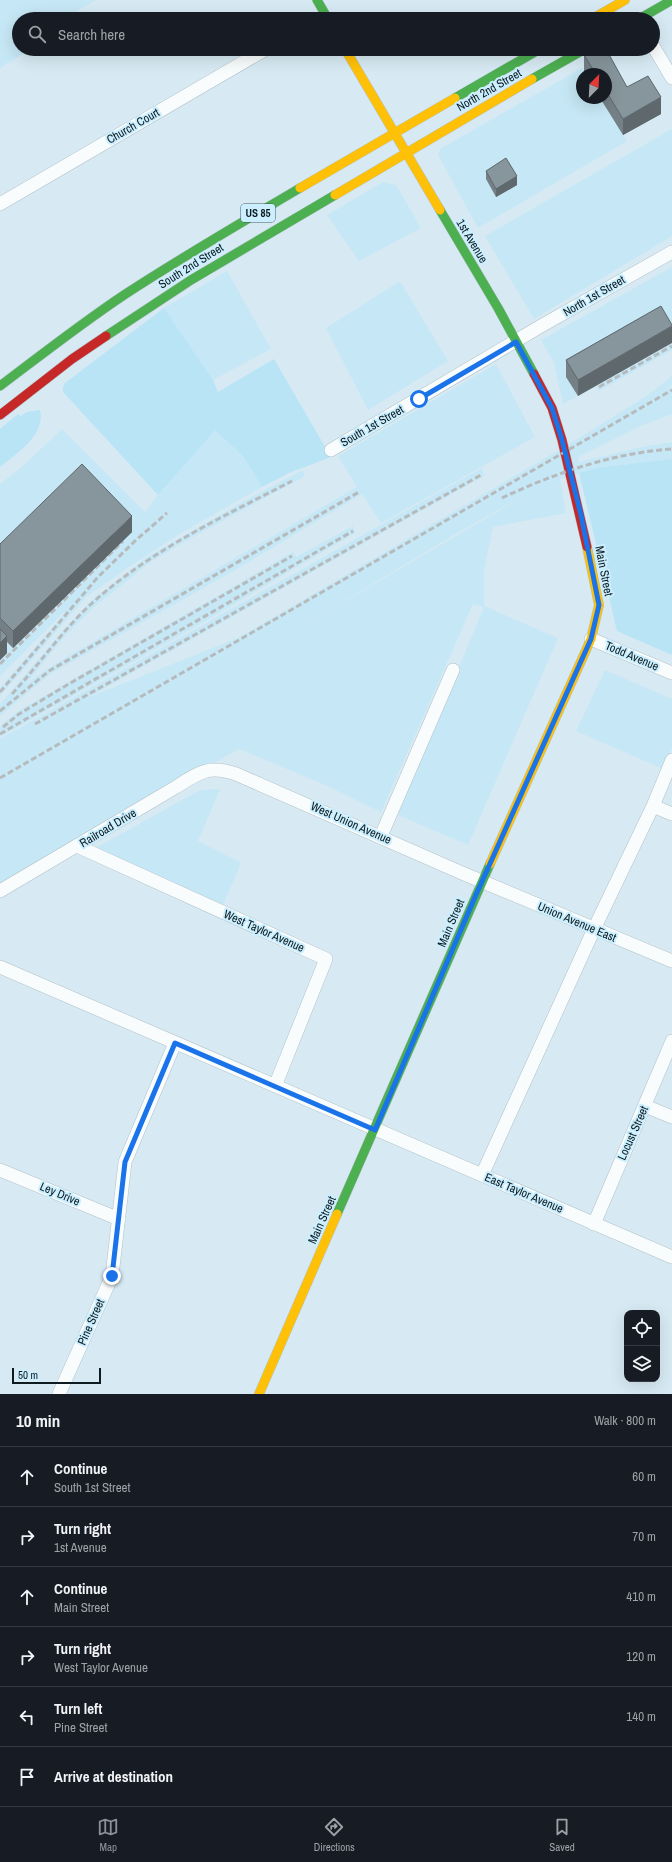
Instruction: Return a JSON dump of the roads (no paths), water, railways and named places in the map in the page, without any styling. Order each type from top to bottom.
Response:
[{"type":"main road","points":[[317,0],[322,12]]},
{"type":"main road","points":[[605,12],[626,0]]},
{"type":"main road","points":[[651,12],[672,0]]},
{"type":"main road","name":"1st Avenue","points":[[349,56],[516,342],[552,408],[564,452]]},
{"type":"main road","name":"North 2nd Street","points":[[393,133],[528,56]]},
{"type":"main road","name":"North 2nd Street","points":[[405,153],[573,56]]},
{"type":"main road","name":"South 2nd Street","points":[[0,386],[58,341],[179,260],[393,133]]},
{"type":"main road","name":"South 2nd Street","points":[[0,415],[72,360],[136,314],[405,153]]},
{"type":"main road","name":"Main Street","points":[[260,1394],[483,881],[591,639],[599,605],[581,515],[564,452]]},
{"type":"street","points":[[626,0],[634,12]]},
{"type":"street","name":"Church Court","points":[[2,199],[254,56]]},
{"type":"street","points":[[659,56],[672,78]]},
{"type":"street","name":"North 1st Street","points":[[516,342],[672,252]]},
{"type":"street","name":"South 1st Street","points":[[332,450],[516,342]]},
{"type":"street","points":[[0,390],[13,405]]},
{"type":"street","name":"Todd Avenue","points":[[591,639],[672,673]]},
{"type":"street","points":[[381,836],[453,670]]},
{"type":"street","points":[[482,1175],[594,929],[653,806],[672,760]]},
{"type":"street","name":"Railroad Drive","points":[[0,891],[78,846],[195,775],[210,769],[218,769]]},
{"type":"street","name":"West Union Avenue","points":[[218,769],[236,774],[483,881]]},
{"type":"street","points":[[653,806],[672,814]]},
{"type":"street","name":"West Taylor Avenue","points":[[78,846],[326,959],[275,1086]]},
{"type":"street","name":"Union Avenue East","points":[[483,881],[672,962]]},
{"type":"street","points":[[0,967],[375,1130]]},
{"type":"street","name":"Locust Street","points":[[594,1224],[672,1041]]},
{"type":"street","name":"Pine Street","points":[[59,1394],[112,1276],[125,1162],[175,1043]]},
{"type":"street","points":[[645,1106],[672,1117]]},
{"type":"street","name":"East Taylor Avenue","points":[[375,1130],[672,1257]]},
{"type":"street","name":"Ley Drive","points":[[0,1170],[119,1219]]},
{"type":"railway","points":[[599,387],[672,346]]},
{"type":"railway","points":[[0,778],[672,390]]},
{"type":"railway","points":[[502,498],[543,480],[585,466],[628,455],[672,449]]},
{"type":"railway","points":[[35,724],[481,475]]},
{"type":"railway","points":[[12,694],[79,615],[113,586],[137,568],[187,536],[292,481]]},
{"type":"railway","points":[[0,711],[49,671],[359,492]]},
{"type":"railway","points":[[0,692],[98,577],[135,541],[167,513]]},
{"type":"railway","points":[[0,734],[353,531]]},
{"type":"railway","points":[[0,664],[123,541]]},
{"type":"railway","points":[[3,727],[19,714],[67,685],[292,556]]}]
